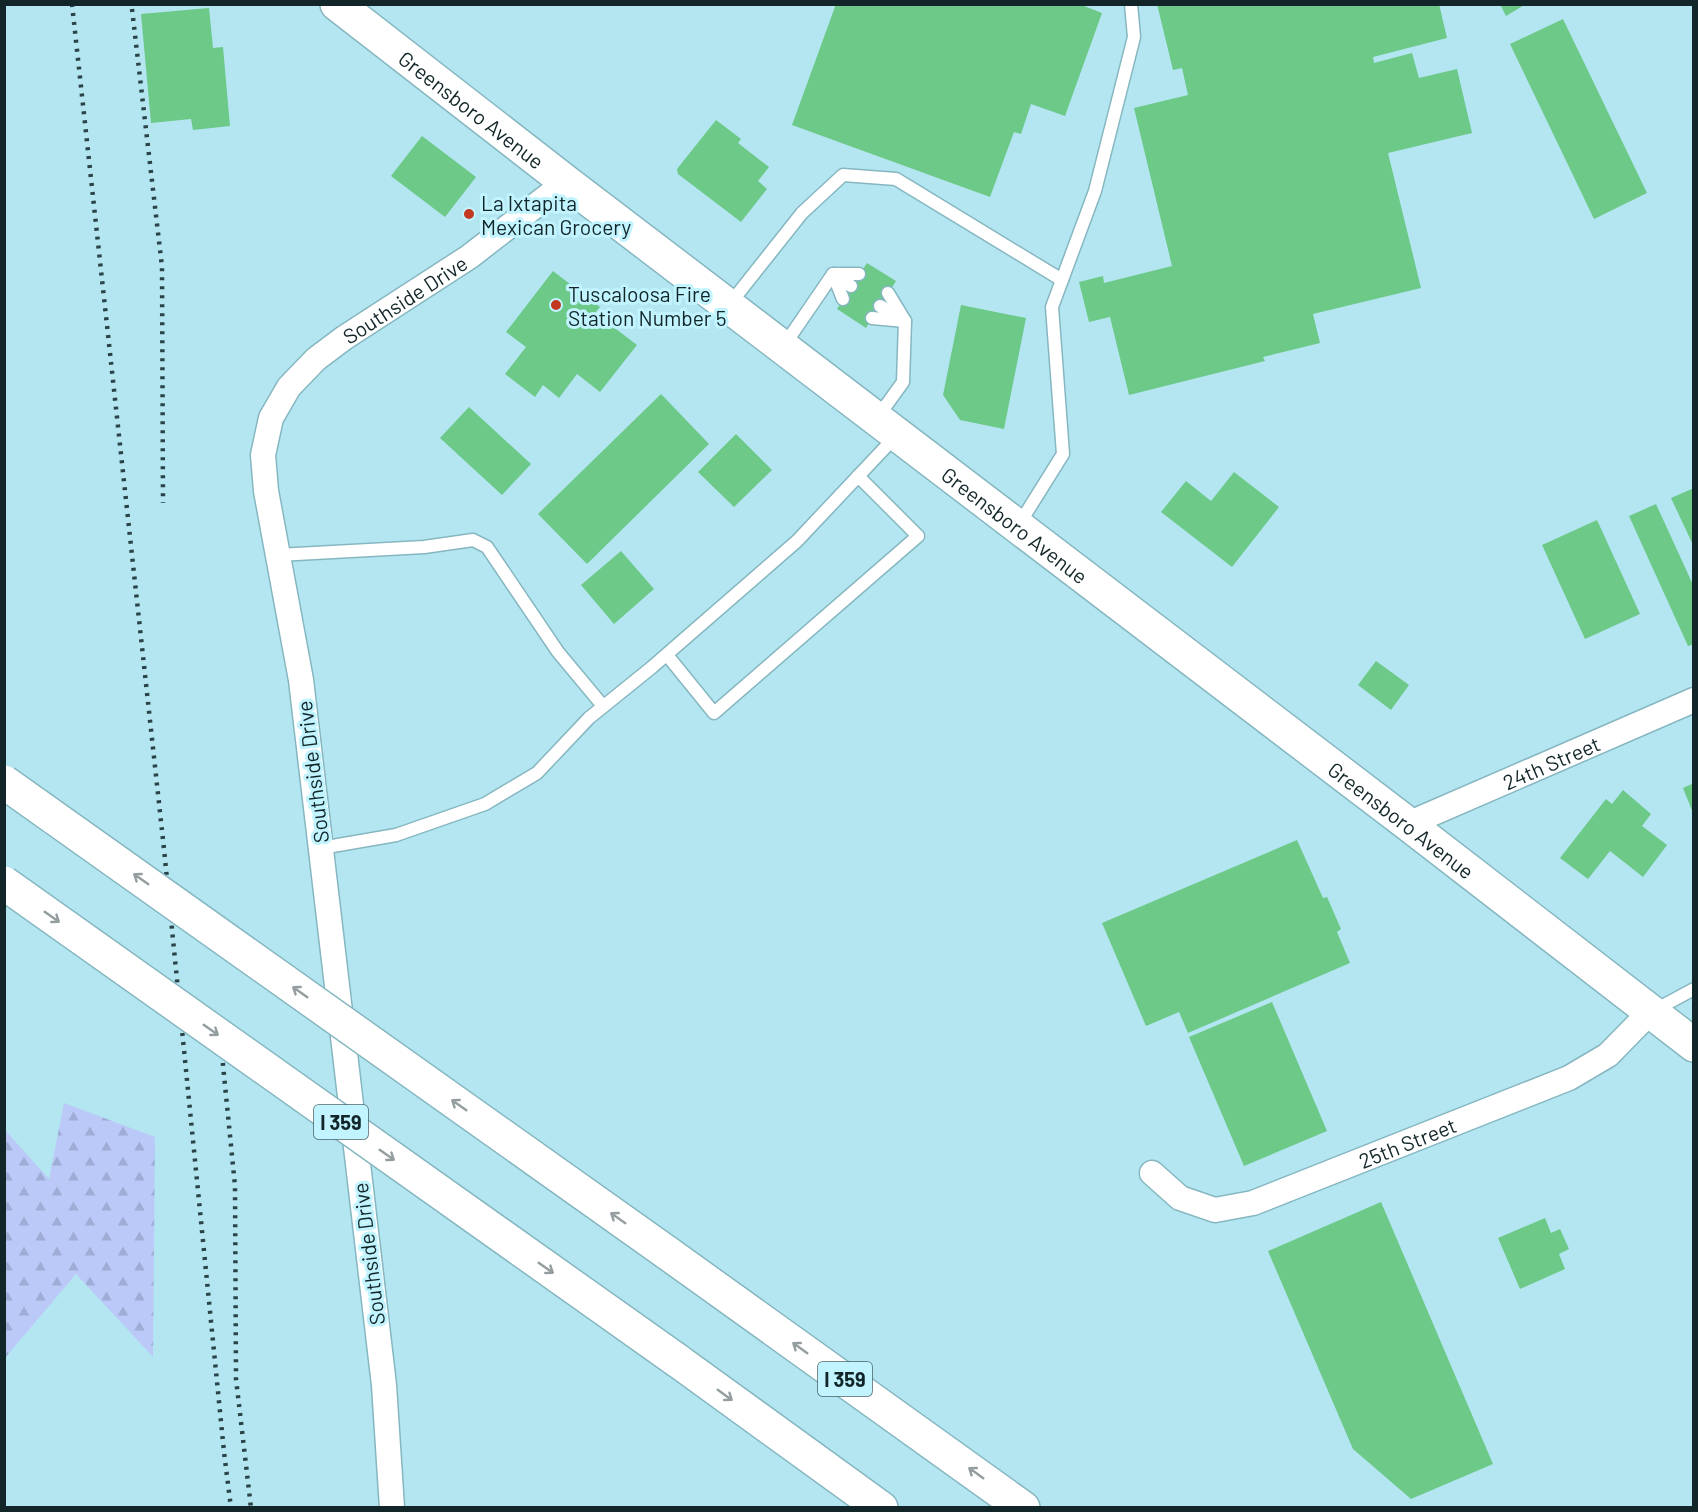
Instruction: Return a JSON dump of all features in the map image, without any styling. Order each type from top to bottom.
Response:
[{"type":"main road","name":"Greensboro Avenue","points":[[337,4],[566,182],[1408,824],[1694,1046]]},
{"type":"main road","name":"I 359","points":[[4,782],[1023,1508]]},
{"type":"main road","name":"I 359","points":[[4,883],[678,1361],[881,1508]]},
{"type":"street","name":"Southside Drive","points":[[392,1508],[384,1385],[301,680],[266,491],[263,455],[271,418],[289,387],[316,359],[344,338],[469,257],[566,182]]},
{"type":"street","name":"24th Street","points":[[1408,824],[1694,700]]},
{"type":"street","name":"25th Street","points":[[1152,1173],[1180,1198],[1215,1210],[1253,1203],[1569,1078],[1608,1055],[1650,1012]]},
{"type":"lane","points":[[1018,526],[1063,454],[1052,307],[1095,191],[1132,48],[1134,37],[1131,4]]},
{"type":"lane","points":[[728,306],[802,213],[843,175],[896,179],[1062,280]]},
{"type":"lane","points":[[833,274],[859,273]]},
{"type":"lane","points":[[833,274],[851,286]]},
{"type":"lane","points":[[833,274],[843,299]]},
{"type":"lane","points":[[783,347],[833,274]]},
{"type":"lane","points":[[321,848],[396,836],[485,804],[537,773],[589,718],[666,655],[797,541],[858,476],[887,426],[903,382],[905,321],[888,292]]},
{"type":"lane","points":[[880,306],[905,321]]},
{"type":"lane","points":[[872,318],[905,321]]},
{"type":"lane","points":[[666,655],[714,713],[918,536],[858,476]]},
{"type":"lane","points":[[278,555],[424,547],[473,540],[487,547],[558,652],[603,706]]},
{"type":"lane","points":[[1650,1012],[1694,989]]},
{"type":"green space","points":[[64,1103],[155,1137],[153,1357],[76,1274],[5,1358],[5,1130],[49,1179]]},
{"type":"building","points":[[836,4],[1079,4],[1102,13],[1065,116],[1031,104],[1021,134],[1014,132],[990,197],[792,125]]},
{"type":"building","points":[[1157,4],[1439,4],[1447,38],[1373,57],[1374,63],[1412,53],[1419,78],[1457,69],[1472,133],[1388,153],[1421,288],[1313,314],[1320,343],[1263,357],[1265,361],[1129,395],[1110,317],[1089,322],[1079,282],[1103,276],[1104,283],[1172,266],[1134,108],[1188,95],[1182,68],[1173,70]]},
{"type":"building","points":[[1500,4],[1526,4],[1506,16]]},
{"type":"building","points":[[209,8],[213,48],[223,47],[230,126],[193,130],[191,119],[151,123],[141,14]]},
{"type":"building","points":[[1563,19],[1647,193],[1594,219],[1510,44]]},
{"type":"building","points":[[716,120],[741,139],[738,143],[769,167],[758,181],[767,189],[741,222],[678,174],[677,169]]},
{"type":"building","points":[[422,136],[476,177],[445,217],[391,176]]},
{"type":"building","points":[[867,263],[896,281],[866,328],[837,309]]},
{"type":"building","points":[[553,271],[600,307],[595,313],[637,345],[600,392],[577,374],[559,398],[543,385],[535,397],[505,374],[526,347],[506,332]]},
{"type":"building","points":[[961,305],[1026,318],[1004,429],[960,420],[943,395]]},
{"type":"building","points":[[661,394],[709,444],[587,564],[538,514]]},
{"type":"building","points":[[469,407],[531,464],[502,495],[440,438]]},
{"type":"building","points":[[736,434],[772,470],[734,507],[698,472]]},
{"type":"building","points":[[1234,472],[1279,507],[1232,567],[1161,512],[1186,481],[1211,501]]},
{"type":"building","points":[[1694,488],[1694,547],[1671,498]]},
{"type":"building","points":[[1656,504],[1694,587],[1694,644],[1688,646],[1629,516]]},
{"type":"building","points":[[1597,520],[1640,614],[1585,639],[1542,545]]},
{"type":"building","points":[[621,551],[654,589],[614,624],[581,585]]},
{"type":"building","points":[[1376,661],[1409,685],[1391,710],[1358,685]]},
{"type":"building","points":[[1694,783],[1694,813],[1693,813],[1683,788]]},
{"type":"building","points":[[1623,790],[1651,814],[1642,826],[1667,845],[1643,877],[1610,851],[1588,879],[1560,858],[1606,799],[1612,804]]},
{"type":"building","points":[[1297,840],[1323,898],[1327,897],[1341,929],[1337,932],[1350,963],[1188,1033],[1179,1012],[1146,1026],[1102,923]]},
{"type":"building","points":[[1272,1002],[1327,1131],[1244,1166],[1189,1037]]},
{"type":"building","points":[[1381,1202],[1493,1464],[1411,1499],[1353,1449],[1268,1251]]},
{"type":"building","points":[[1545,1218],[1551,1233],[1560,1229],[1569,1249],[1559,1254],[1565,1269],[1520,1289],[1498,1238]]},
{"type":"railway","points":[[72,4],[164,849],[231,1508]]},
{"type":"railway","points":[[132,9],[162,267],[163,503]]},
{"type":"railway","points":[[221,1045],[235,1186],[236,1379],[251,1508]]},
{"type":"place","name":"La Ixtapita Mexican Grocery","points":[[469,214]]},
{"type":"place","name":"Tuscaloosa Fire Station Number 5","points":[[556,305]]}]
